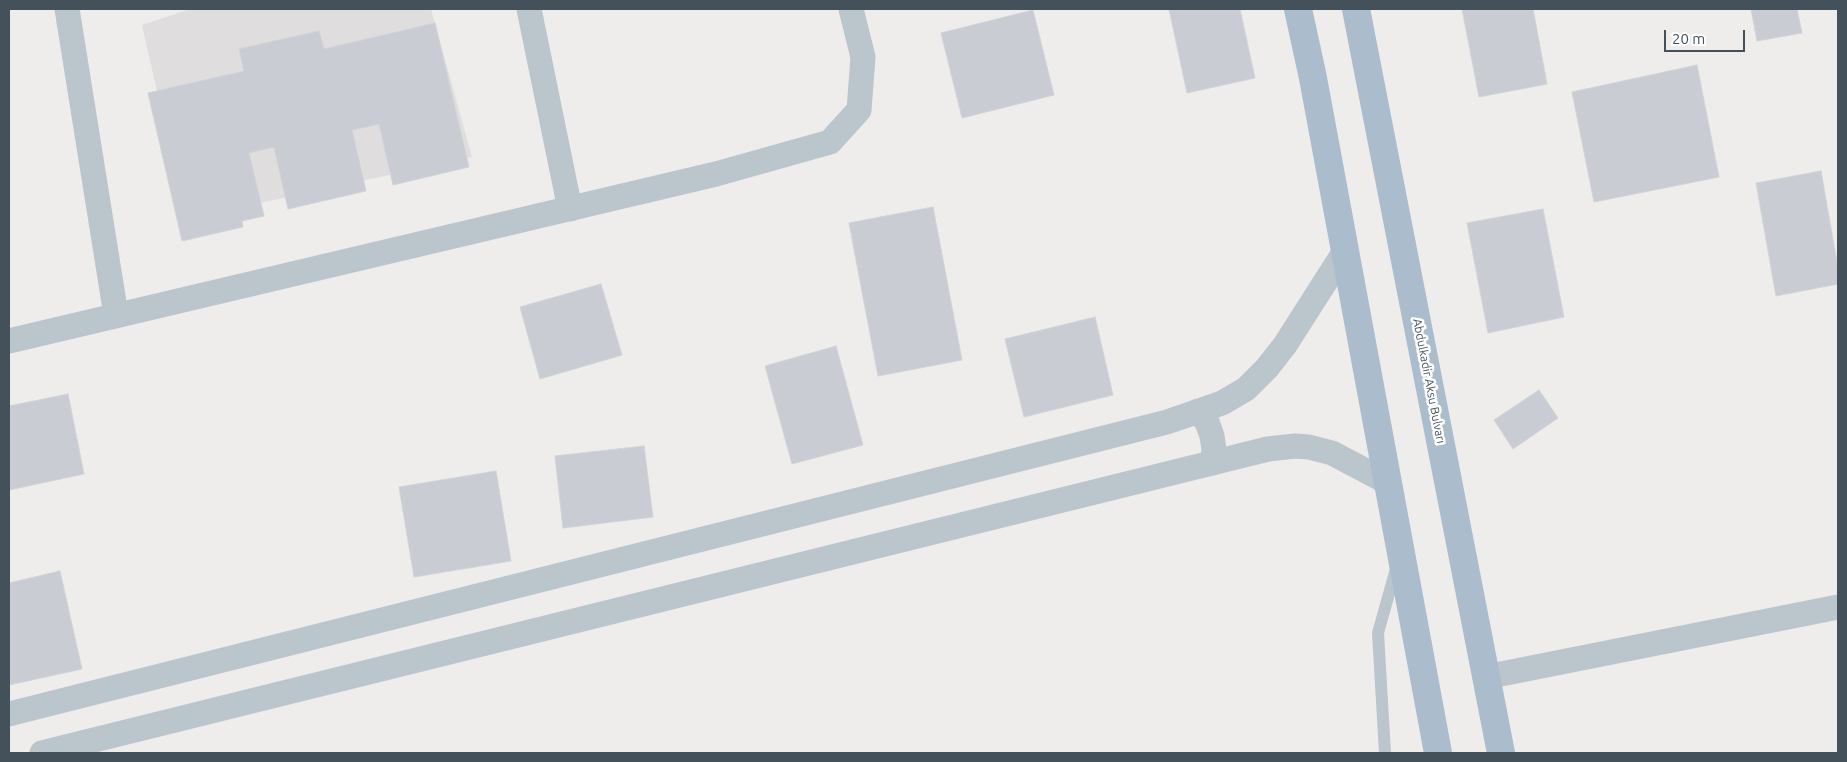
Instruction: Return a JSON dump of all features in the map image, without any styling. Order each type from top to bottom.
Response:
[{"type":"main road","points":[[1298,9],[1313,78],[1438,753]]},
{"type":"main road","name":"Abdulkadir Aksu Bulvarı","points":[[1356,9],[1501,753]]},
{"type":"street","points":[[67,9],[116,316]]},
{"type":"street","points":[[529,9],[570,208]]},
{"type":"street","points":[[9,341],[716,174],[830,142],[859,110],[863,57],[851,9]]},
{"type":"street","points":[[9,714],[1157,424],[1222,403],[1235,397],[1257,380],[1285,345],[1345,251]]},
{"type":"street","points":[[1198,411],[1207,422],[1212,436],[1213,463]]},
{"type":"street","points":[[42,753],[1268,449],[1295,446],[1309,447],[1332,453],[1389,483]]},
{"type":"street","points":[[1486,676],[1838,607]]},
{"type":"lane","points":[[1385,753],[1378,633],[1402,551]]},
{"type":"shaded area","points":[[190,9],[431,9],[472,157],[186,219],[142,25]]},
{"type":"building","points":[[1169,9],[1240,9],[1255,78],[1187,93]]},
{"type":"building","points":[[1462,9],[1533,9],[1547,84],[1479,97]]},
{"type":"building","points":[[1751,9],[1797,9],[1802,33],[1757,41]]},
{"type":"building","points":[[1033,10],[1054,95],[962,118],[941,33]]},
{"type":"building","points":[[435,23],[469,167],[393,185],[379,124],[352,130],[366,191],[288,209],[274,147],[249,153],[264,216],[242,221],[243,227],[182,241],[148,93],[244,71],[239,49],[319,31],[324,49]]},
{"type":"building","points":[[1697,65],[1719,177],[1594,202],[1572,92]]},
{"type":"building","points":[[1821,171],[1838,268],[1838,284],[1776,296],[1756,183]]},
{"type":"building","points":[[933,207],[962,360],[878,376],[849,223]]},
{"type":"building","points":[[1543,209],[1564,317],[1488,333],[1467,223]]},
{"type":"building","points":[[601,284],[622,355],[540,379],[520,307]]},
{"type":"building","points":[[1095,317],[1113,395],[1024,417],[1005,339]]},
{"type":"building","points":[[836,346],[863,445],[792,464],[765,366]]},
{"type":"building","points":[[1539,390],[1558,418],[1513,449],[1494,420]]},
{"type":"building","points":[[68,394],[84,474],[9,490],[9,406]]},
{"type":"building","points":[[644,446],[653,517],[563,528],[555,456]]},
{"type":"building","points":[[496,471],[511,561],[414,577],[399,487]]},
{"type":"building","points":[[60,571],[82,669],[9,685],[9,583]]}]
